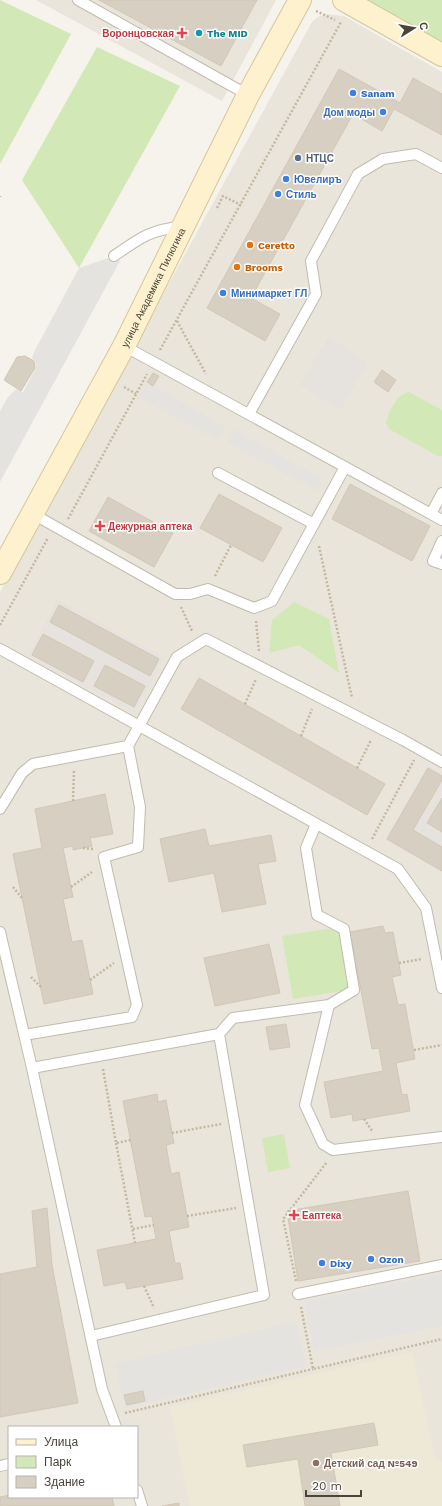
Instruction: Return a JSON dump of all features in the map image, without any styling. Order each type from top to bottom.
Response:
[{"type":"street","points":[[344,0],[442,55]]},
{"type":"street","name":"улица Академика Пилюгина","points":[[0,573],[124,346],[248,95],[306,4]]},
{"type":"lane","points":[[78,0],[248,95]]},
{"type":"lane","points":[[249,414],[316,294],[311,262],[358,174],[383,159],[416,154],[442,168]]},
{"type":"lane","points":[[114,256],[141,237],[154,231],[184,226]]},
{"type":"lane","points":[[124,346],[442,520]]},
{"type":"lane","points":[[33,514],[174,594],[190,594],[208,589],[254,608],[272,601],[345,467]]},
{"type":"lane","points":[[218,473],[314,524]]},
{"type":"lane","points":[[431,514],[442,493]]},
{"type":"lane","points":[[442,541],[433,561],[442,564]]},
{"type":"lane","points":[[24,1034],[132,1017],[137,1005],[104,857],[138,847],[140,807],[128,746],[177,657],[206,639],[442,762]]},
{"type":"lane","points":[[0,650],[398,869],[426,908],[442,988]]},
{"type":"lane","points":[[0,809],[22,773],[34,764],[128,746]]},
{"type":"lane","points":[[32,1068],[219,1034],[233,1018],[329,1006],[354,990],[344,929],[317,915],[306,848],[316,824]]},
{"type":"lane","points":[[0,932],[32,1068],[102,1389],[116,1426]]},
{"type":"lane","points":[[329,1006],[305,1105],[323,1144],[333,1150],[442,1137]]},
{"type":"lane","points":[[91,1336],[264,1295],[219,1034]]},
{"type":"lane","points":[[298,1294],[442,1265]]},
{"type":"lane","points":[[138,1493],[142,1506]]},
{"type":"path","points":[[0,625],[55,527],[66,522],[340,23],[306,4]]},
{"type":"path","points":[[177,320],[219,398]]},
{"type":"path","points":[[314,524],[356,716]]},
{"type":"path","points":[[208,589],[231,545]]},
{"type":"path","points":[[174,594],[198,644]]},
{"type":"path","points":[[245,704],[261,668],[254,608]]},
{"type":"path","points":[[301,736],[317,696]]},
{"type":"path","points":[[357,768],[377,727]]},
{"type":"path","points":[[366,851],[419,749]]},
{"type":"path","points":[[73,801],[74,756]]},
{"type":"path","points":[[71,887],[98,869]]},
{"type":"path","points":[[13,887],[22,898]]},
{"type":"path","points":[[399,963],[436,956]]},
{"type":"path","points":[[90,980],[118,961]]},
{"type":"path","points":[[32,977],[41,988]]},
{"type":"path","points":[[414,1050],[442,1045]]},
{"type":"path","points":[[102,1070],[135,1243]]},
{"type":"path","points":[[172,1133],[234,1122]]},
{"type":"path","points":[[116,1143],[131,1140]]},
{"type":"path","points":[[187,1216],[249,1206]]},
{"type":"path","points":[[133,1229],[154,1225]]},
{"type":"path","points":[[144,1286],[159,1320]]},
{"type":"path","points":[[112,1416],[313,1369]]},
{"type":"shaded area","points":[[36,0],[276,0],[222,101]]},
{"type":"shaded area","points":[[326,14],[344,16],[442,72],[442,1506],[0,1506],[0,592],[312,22],[318,17]]},
{"type":"shaded area","points":[[114,256],[120,261],[0,482],[0,411],[8,397],[16,389],[23,392],[36,368],[35,361],[32,358],[34,352],[79,268]]},
{"type":"shaded area","points":[[328,337],[368,362],[340,410],[300,385]]},
{"type":"shaded area","points":[[146,382],[225,426],[217,440],[138,397]]},
{"type":"shaded area","points":[[233,429],[323,479],[317,491],[226,442]]},
{"type":"shaded area","points":[[57,600],[164,657],[135,713],[28,656]]},
{"type":"shaded area","points":[[428,765],[442,773],[442,873],[385,840]]},
{"type":"shaded area","points":[[442,1274],[442,1326],[314,1351],[304,1301]]},
{"type":"shaded area","points":[[296,1322],[306,1366],[125,1408],[115,1363]]},
{"type":"shaded area","points":[[412,1352],[435,1458],[442,1462],[442,1506],[190,1506],[170,1407]]},
{"type":"green space","points":[[0,0],[71,34],[0,164]]},
{"type":"green space","points":[[362,0],[442,0],[442,45]]},
{"type":"green space","points":[[97,47],[180,86],[79,268],[22,180]]},
{"type":"green space","points":[[409,392],[442,410],[442,456],[438,456],[389,429],[386,423],[391,409],[400,396]]},
{"type":"green space","points":[[294,602],[329,619],[339,673],[299,645],[269,653],[272,620]]},
{"type":"green space","points":[[339,927],[348,990],[293,999],[282,936]]},
{"type":"green space","points":[[284,1134],[290,1168],[268,1172],[262,1138]]},
{"type":"building","name":"The MID","points":[[99,0],[257,0],[221,66]]},
{"type":"building","points":[[339,69],[400,103],[413,78],[442,94],[442,135],[394,109],[382,131],[353,114],[251,298],[280,314],[265,341],[207,308]]},
{"type":"building","points":[[25,356],[34,361],[35,368],[21,391],[4,380],[17,357]]},
{"type":"building","points":[[382,370],[396,380],[388,392],[374,382]]},
{"type":"building","points":[[153,373],[159,376],[153,386],[147,382]]},
{"type":"building","points":[[350,484],[430,526],[412,561],[332,519]]},
{"type":"building","points":[[219,494],[282,528],[263,562],[200,528]]},
{"type":"building","points":[[108,497],[173,533],[154,567],[89,531]]},
{"type":"building","points":[[59,605],[159,659],[150,676],[50,622]]},
{"type":"building","points":[[43,634],[94,661],[83,682],[32,655]]},
{"type":"building","points":[[105,665],[145,686],[134,707],[94,686]]},
{"type":"building","points":[[199,678],[385,784],[367,815],[181,709]]},
{"type":"building","points":[[428,768],[442,776],[442,780],[413,830],[442,847],[442,871],[387,839]]},
{"type":"building","points":[[105,794],[113,834],[90,838],[92,846],[73,850],[73,846],[63,848],[73,897],[63,899],[72,942],[82,940],[93,994],[44,1004],[13,854],[42,848],[35,809]]},
{"type":"building","points":[[442,798],[442,832],[427,823]]},
{"type":"building","points":[[205,829],[209,846],[271,835],[276,861],[258,864],[266,904],[222,912],[214,873],[169,882],[160,839]]},
{"type":"building","points":[[383,926],[385,933],[393,932],[401,975],[392,977],[398,1005],[405,1004],[415,1059],[396,1063],[402,1095],[407,1094],[410,1111],[353,1121],[352,1114],[331,1118],[324,1082],[383,1071],[379,1048],[372,1049],[350,932]]},
{"type":"building","points":[[269,944],[280,993],[215,1006],[204,958]]},
{"type":"building","points":[[286,1024],[290,1047],[270,1050],[266,1027]]},
{"type":"building","points":[[157,1094],[158,1102],[166,1100],[174,1143],[166,1145],[171,1174],[179,1172],[189,1227],[169,1231],[175,1263],[180,1263],[183,1279],[127,1289],[125,1282],[104,1286],[97,1250],[156,1239],[152,1216],[145,1217],[123,1101]]},
{"type":"building","points":[[408,1191],[420,1261],[298,1281],[287,1211]]},
{"type":"building","points":[[47,1208],[52,1265],[78,1403],[0,1417],[0,1274],[37,1267],[32,1211]]},
{"type":"building","points":[[143,1391],[145,1401],[127,1405],[124,1395]]},
{"type":"building","name":"Детский сад №549","points":[[374,1423],[378,1445],[331,1453],[340,1506],[305,1506],[298,1459],[247,1467],[243,1445]]},
{"type":"building","points":[[8,1495],[8,1498],[112,1498],[114,1506],[0,1506],[0,1497]]},
{"type":"building","points":[[179,1503],[179,1506],[162,1506]]},
{"type":"place","name":"Воронцовская","points":[[182,33]]},
{"type":"place","name":"The MID","points":[[199,33]]},
{"type":"place","name":"Sanam","points":[[353,93]]},
{"type":"place","name":"Дом моды","points":[[383,112]]},
{"type":"place","name":"НТЦС","points":[[298,158]]},
{"type":"place","name":"Ювелиръ","points":[[286,179]]},
{"type":"place","name":"Стиль","points":[[278,194]]},
{"type":"place","name":"Ceretto","points":[[250,245]]},
{"type":"place","name":"Brooms","points":[[237,267]]},
{"type":"place","name":"Минимаркет ГЛ","points":[[223,293]]},
{"type":"place","name":"Дежурная аптека","points":[[100,526]]},
{"type":"place","name":"Еаптека","points":[[294,1215]]},
{"type":"place","name":"Ozon","points":[[371,1259]]},
{"type":"place","name":"Dixy","points":[[322,1263]]},
{"type":"place","name":"Детский сад №549","points":[[316,1463]]}]
